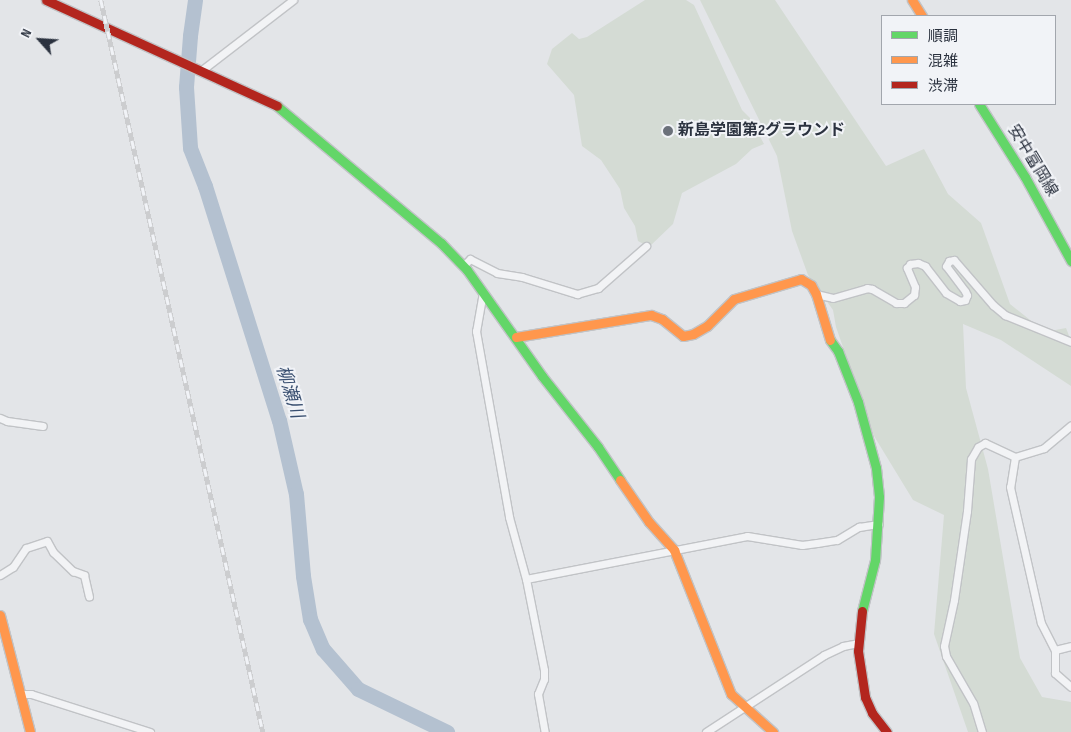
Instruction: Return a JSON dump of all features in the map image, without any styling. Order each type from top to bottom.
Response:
[{"type":"street","points":[[46,0],[280,108],[441,243],[463,266],[483,292],[542,376],[598,447],[649,522],[674,550],[731,694],[773,732]]},
{"type":"street","points":[[200,70],[293,0]]},
{"type":"street","points":[[912,0],[921,15]]},
{"type":"street","name":"安中富岡線","points":[[980,105],[1025,177],[1071,261]]},
{"type":"street","points":[[463,266],[470,258],[497,273],[522,277],[577,294],[598,288],[646,246]]},
{"type":"street","points":[[816,294],[833,298],[867,288],[896,303],[904,303],[914,295],[915,287],[907,268],[910,264],[918,263],[925,266],[946,293],[960,301],[965,300],[967,295],[965,290],[946,266],[949,261],[954,260],[993,305],[1005,315],[1071,342]]},
{"type":"street","points":[[516,337],[651,315],[662,319],[683,336],[693,334],[707,326],[734,299],[801,279],[810,285],[816,294],[828,338],[838,351],[870,440],[877,478],[879,524],[875,560],[862,614],[858,642],[865,698],[872,713],[887,732]]},
{"type":"street","points":[[483,292],[476,331],[509,517],[526,579],[544,670],[544,679],[538,694],[545,732]]},
{"type":"street","points":[[0,418],[7,421],[43,426]]},
{"type":"street","points":[[982,732],[973,703],[946,656],[944,646],[954,600],[967,511],[971,459],[978,447],[985,443],[1016,457],[1044,448],[1071,425]]},
{"type":"street","points":[[1016,457],[1010,487],[1041,623],[1055,650],[1055,672],[1071,687]]},
{"type":"street","points":[[526,579],[747,536],[802,545],[837,540],[859,527],[879,524]]},
{"type":"street","points":[[0,575],[12,567],[26,548],[47,541],[53,552],[73,571],[84,575],[89,596]]},
{"type":"street","points":[[0,615],[30,732]]},
{"type":"street","points":[[706,732],[824,655],[843,646],[858,642]]},
{"type":"street","points":[[1055,650],[1071,646]]},
{"type":"street","points":[[20,694],[32,694],[150,732]]},
{"type":"shaded area","name":"新島学園第2グラウンド","points":[[645,0],[686,0],[694,5],[742,110],[750,118],[764,144],[752,149],[736,164],[682,193],[673,224],[649,247],[638,241],[635,226],[624,208],[620,189],[601,160],[582,146],[574,95],[547,64],[552,49],[572,33],[579,39],[587,37]]},
{"type":"shaded area","points":[[700,0],[775,0],[886,166],[924,149],[948,194],[981,223],[1010,304],[1045,332],[1066,328],[1071,341],[1071,386],[1001,340],[963,324],[966,388],[988,469],[1020,658],[1042,697],[1071,702],[1071,732],[968,732],[934,634],[944,515],[913,500],[874,436],[836,327],[833,310],[808,275],[792,231],[777,156]]},
{"type":"waterway","name":"柳瀬川","points":[[195,0],[186,87],[190,148],[205,186],[279,420],[296,494],[303,576],[310,619],[323,649],[358,689],[447,732]]},
{"type":"railway","points":[[101,0],[263,732]]},
{"type":"traffic: fast","points":[[980,105],[1025,177],[1071,261]]},
{"type":"traffic: fast","points":[[277,106],[441,243],[467,270],[542,376],[598,447],[620,480]]},
{"type":"traffic: fast","points":[[830,340],[838,351],[858,402],[876,468],[879,497],[875,560],[862,611]]},
{"type":"traffic: slow","points":[[912,0],[921,15]]},
{"type":"traffic: slow","points":[[516,337],[651,315],[662,319],[683,336],[693,334],[707,326],[734,299],[801,279],[811,285],[816,294],[830,340]]},
{"type":"traffic: slow","points":[[620,480],[649,522],[674,550],[731,694],[773,732]]},
{"type":"traffic: slow","points":[[0,615],[30,732]]},
{"type":"traffic: jam","points":[[46,0],[277,106]]},
{"type":"traffic: jam","points":[[862,611],[858,651],[865,697],[872,713],[887,732]]},
{"type":"place","name":"新島学園第2グラウンド","points":[[668,131]]}]
